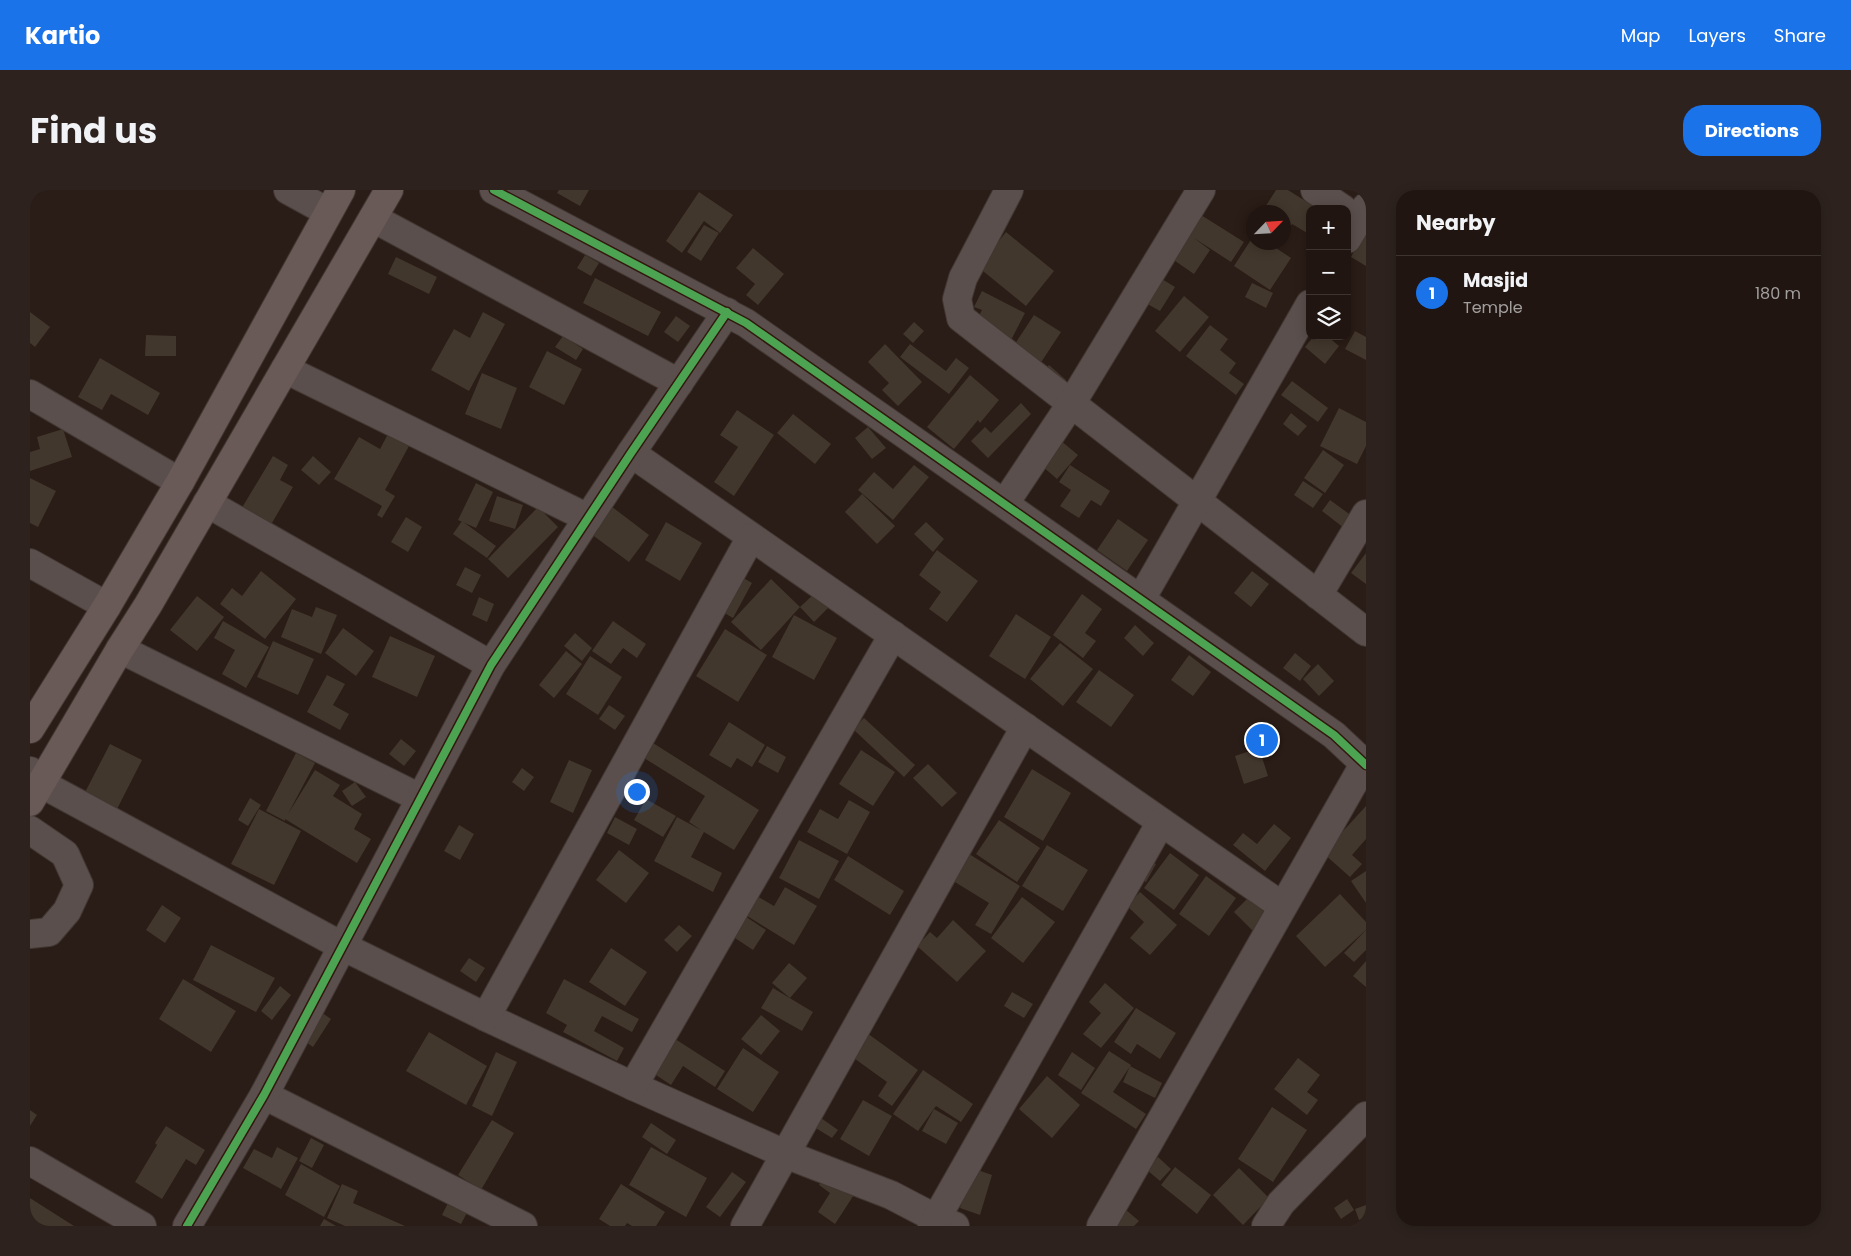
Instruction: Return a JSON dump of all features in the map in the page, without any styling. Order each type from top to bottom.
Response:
[{"type":"main road","points":[[34,786],[148,605],[390,190]]},
{"type":"main road","points":[[30,729],[107,606],[180,482],[335,201]]},
{"type":"street","points":[[288,190],[335,201]]},
{"type":"street","points":[[494,190],[746,322],[1334,735],[1365,763],[1101,1226]]},
{"type":"street","points":[[1009,190],[964,278],[958,299],[961,318],[1366,632]]},
{"type":"street","points":[[1005,503],[1071,404],[1201,190]]},
{"type":"street","points":[[1315,190],[1355,218]]},
{"type":"street","points":[[373,218],[679,383]]},
{"type":"street","points":[[1141,599],[1306,311]]},
{"type":"street","points":[[187,1226],[264,1095],[491,665],[727,312]]},
{"type":"street","points":[[285,369],[588,518]]},
{"type":"street","points":[[30,394],[180,482]]},
{"type":"street","points":[[631,453],[1282,906]]},
{"type":"street","points":[[207,502],[491,665]]},
{"type":"street","points":[[1318,595],[1366,514]]},
{"type":"street","points":[[486,1017],[751,537]]},
{"type":"street","points":[[30,563],[107,606]]},
{"type":"street","points":[[633,1086],[892,635]]},
{"type":"street","points":[[120,649],[420,798]]},
{"type":"street","points":[[745,1226],[1025,728]]},
{"type":"street","points":[[34,786],[342,946],[486,1017],[785,1154],[891,1196],[941,1224],[1161,822]]},
{"type":"street","points":[[30,830],[65,854],[78,885],[67,911],[49,932],[30,934]]},
{"type":"street","points":[[264,1095],[523,1226]]},
{"type":"street","points":[[1266,1226],[1288,1215],[1366,1116]]},
{"type":"street","points":[[30,1161],[142,1226]]},
{"type":"building","points":[[559,190],[589,190],[580,206],[557,193]]},
{"type":"building","points":[[1276,190],[1288,190],[1312,205],[1306,205],[1306,232],[1292,224],[1291,226],[1291,205],[1266,205]]},
{"type":"building","points":[[699,192],[733,215],[720,233],[704,221],[682,253],[666,241]]},
{"type":"building","points":[[1201,215],[1244,242],[1231,262],[1194,238],[1210,250],[1194,274],[1165,254]]},
{"type":"building","points":[[704,225],[719,233],[701,261],[687,252]]},
{"type":"building","points":[[1006,232],[1054,271],[1026,306],[978,267]]},
{"type":"building","points":[[1363,235],[1366,236],[1366,266],[1351,257]]},
{"type":"building","points":[[1246,247],[1246,250],[1279,250],[1291,258],[1270,290],[1234,266]]},
{"type":"building","points":[[753,248],[784,274],[758,305],[746,295],[755,284],[736,268]]},
{"type":"building","points":[[585,255],[599,263],[591,276],[577,268]]},
{"type":"building","points":[[396,257],[437,277],[429,294],[388,274]]},
{"type":"building","points":[[1157,276],[1175,287],[1160,311],[1142,301]]},
{"type":"building","points":[[595,278],[661,312],[648,336],[583,303]]},
{"type":"building","points":[[1252,283],[1273,293],[1266,308],[1245,297]]},
{"type":"building","points":[[982,291],[1025,313],[1007,348],[972,329],[982,310],[974,307]]},
{"type":"building","points":[[1184,296],[1209,317],[1180,352],[1155,331]]},
{"type":"building","points":[[30,312],[50,327],[35,347],[30,343]]},
{"type":"building","points":[[483,312],[505,324],[469,391],[431,370],[454,329],[470,338]]},
{"type":"building","points":[[1034,315],[1061,332],[1036,370],[1009,353]]},
{"type":"building","points":[[676,316],[690,326],[678,342],[664,332]]},
{"type":"building","points":[[914,322],[924,331],[913,343],[903,334]]},
{"type":"building","points":[[1210,325],[1228,339],[1220,350],[1236,363],[1229,373],[1244,384],[1236,395],[1186,356]]},
{"type":"building","points":[[1355,331],[1366,337],[1366,360],[1345,349]]},
{"type":"building","points":[[146,335],[176,336],[176,356],[145,356]]},
{"type":"building","points":[[563,336],[583,349],[576,360],[555,347]]},
{"type":"building","points":[[1311,340],[1332,340],[1339,346],[1325,364],[1305,347]]},
{"type":"building","points":[[885,344],[922,382],[898,406],[882,390],[889,383],[868,362]]},
{"type":"building","points":[[910,344],[946,371],[956,358],[969,368],[949,394],[900,357]]},
{"type":"building","points":[[547,351],[582,369],[564,405],[529,387]]},
{"type":"building","points":[[100,358],[160,393],[148,415],[111,394],[102,410],[78,397]]},
{"type":"building","points":[[1049,365],[1066,380],[1057,390],[1040,375]]},
{"type":"building","points":[[482,373],[517,388],[501,429],[465,414]]},
{"type":"building","points":[[970,375],[999,400],[980,423],[978,420],[954,449],[927,427]]},
{"type":"building","points":[[1292,381],[1328,408],[1318,422],[1281,395]]},
{"type":"building","points":[[1021,403],[1031,414],[988,458],[971,441],[985,427],[991,433]]},
{"type":"building","points":[[1339,408],[1366,422],[1366,446],[1357,464],[1320,446]]},
{"type":"building","points":[[737,410],[774,435],[734,496],[714,482],[738,447],[720,435]]},
{"type":"building","points":[[1291,413],[1307,426],[1298,436],[1283,424]]},
{"type":"building","points":[[793,414],[831,444],[815,464],[777,433]]},
{"type":"building","points":[[868,427],[886,448],[872,459],[855,438]]},
{"type":"building","points":[[63,429],[72,457],[30,471],[30,452],[40,449],[37,437]]},
{"type":"building","points":[[388,434],[409,446],[385,490],[395,496],[382,518],[377,515],[382,506],[334,479],[359,437],[380,449]]},
{"type":"building","points":[[1054,435],[1078,455],[1057,479],[1034,459]]},
{"type":"building","points":[[1323,450],[1344,465],[1325,493],[1304,478]]},
{"type":"building","points":[[273,456],[288,465],[280,480],[293,487],[269,528],[240,511]]},
{"type":"building","points":[[313,456],[331,472],[319,485],[301,470]]},
{"type":"building","points":[[914,465],[929,477],[893,520],[858,490],[874,472],[893,489]]},
{"type":"building","points":[[1070,465],[1110,491],[1101,506],[1091,500],[1079,518],[1060,506],[1071,490],[1059,482]]},
{"type":"building","points":[[30,478],[56,491],[38,527],[30,523]]},
{"type":"building","points":[[1303,481],[1323,494],[1313,508],[1294,495]]},
{"type":"building","points":[[476,483],[493,492],[476,528],[458,520]]},
{"type":"building","points":[[862,494],[895,526],[877,544],[845,512]]},
{"type":"building","points":[[497,496],[523,505],[515,529],[489,521]]},
{"type":"building","points":[[1330,500],[1352,516],[1344,528],[1322,511]]},
{"type":"building","points":[[607,503],[649,535],[629,562],[587,531]]},
{"type":"building","points":[[538,507],[558,527],[508,578],[488,559]]},
{"type":"building","points":[[406,517],[422,527],[408,552],[391,542]]},
{"type":"building","points":[[1118,519],[1148,540],[1127,571],[1097,550]]},
{"type":"building","points":[[462,521],[496,546],[487,558],[453,534]]},
{"type":"building","points":[[666,522],[702,543],[680,581],[645,560]]},
{"type":"building","points":[[926,522],[944,539],[933,552],[914,534]]},
{"type":"building","points":[[937,550],[978,581],[947,622],[929,609],[941,592],[919,575]]},
{"type":"building","points":[[1366,553],[1366,584],[1351,573]]},
{"type":"building","points":[[465,567],[481,575],[472,593],[456,585]]},
{"type":"building","points":[[261,571],[296,599],[265,639],[220,604],[232,588],[242,596]]},
{"type":"building","points":[[1252,571],[1269,584],[1251,607],[1234,593]]},
{"type":"building","points":[[740,576],[752,583],[733,618],[721,611]]},
{"type":"building","points":[[771,579],[800,607],[761,650],[731,622]]},
{"type":"building","points":[[815,593],[829,607],[814,622],[800,607]]},
{"type":"building","points":[[1082,594],[1102,609],[1085,633],[1096,641],[1083,658],[1053,635]]},
{"type":"building","points":[[197,596],[224,617],[197,651],[170,630]]},
{"type":"building","points":[[479,597],[494,604],[487,622],[472,615]]},
{"type":"building","points":[[316,607],[337,615],[321,654],[281,637],[292,609],[312,617]]},
{"type":"building","points":[[1016,614],[1051,637],[1025,679],[989,656]]},
{"type":"building","points":[[794,615],[837,638],[814,680],[772,657]]},
{"type":"building","points":[[223,621],[269,647],[246,688],[222,674],[235,650],[214,638]]},
{"type":"building","points":[[613,621],[646,644],[637,658],[623,648],[611,664],[592,651]]},
{"type":"building","points":[[1135,625],[1154,643],[1143,656],[1124,638]]},
{"type":"building","points":[[343,628],[374,651],[356,676],[325,653]]},
{"type":"building","points":[[725,629],[767,655],[738,702],[696,676]]},
{"type":"building","points":[[575,633],[592,648],[582,661],[564,646]]},
{"type":"building","points":[[390,636],[435,656],[417,697],[372,677]]},
{"type":"building","points":[[273,641],[314,659],[298,695],[257,677]]},
{"type":"building","points":[[1060,643],[1093,669],[1063,706],[1030,679]]},
{"type":"building","points":[[566,651],[582,664],[554,698],[539,685]]},
{"type":"building","points":[[1295,653],[1311,666],[1300,681],[1283,668]]},
{"type":"building","points":[[1189,655],[1211,672],[1193,696],[1171,680]]},
{"type":"building","points":[[590,656],[622,677],[598,715],[566,694]]},
{"type":"building","points":[[1318,664],[1334,681],[1319,696],[1303,679]]},
{"type":"building","points":[[1099,670],[1134,695],[1111,727],[1076,702]]},
{"type":"building","points":[[327,675],[345,684],[333,705],[349,714],[340,730],[307,712]]},
{"type":"building","points":[[609,705],[625,716],[615,730],[599,719]]},
{"type":"building","points":[[864,718],[915,765],[904,777],[853,729]]},
{"type":"building","points":[[729,722],[765,745],[752,767],[737,758],[731,768],[709,755]]},
{"type":"building","points":[[401,739],[416,751],[404,766],[389,754]]},
{"type":"building","points":[[653,743],[759,810],[734,850],[704,832],[691,857],[722,873],[713,892],[654,861],[677,817],[701,830],[689,822],[705,796],[644,758]]},
{"type":"building","points":[[110,744],[142,760],[113,817],[81,800]]},
{"type":"building","points":[[767,746],[786,757],[778,773],[758,762]]},
{"type":"building","points":[[1259,748],[1268,776],[1244,784],[1235,756]]},
{"type":"building","points":[[861,750],[895,772],[873,806],[839,784]]},
{"type":"building","points":[[296,753],[315,763],[288,814],[315,770],[340,785],[333,796],[362,814],[354,829],[371,839],[357,863],[285,819],[285,821],[266,811]]},
{"type":"building","points":[[569,760],[592,770],[573,813],[550,802]]},
{"type":"building","points":[[928,764],[957,793],[942,807],[913,778]]},
{"type":"building","points":[[522,768],[534,777],[524,791],[512,782]]},
{"type":"building","points":[[1032,769],[1071,793],[1043,841],[1004,817]]},
{"type":"building","points":[[355,782],[366,797],[352,806],[342,791]]},
{"type":"building","points":[[250,798],[261,805],[248,826],[238,820]]},
{"type":"building","points":[[646,799],[676,816],[663,837],[634,820]]},
{"type":"building","points":[[849,800],[870,812],[847,854],[807,832],[820,809],[838,819]]},
{"type":"building","points":[[1366,806],[1366,839],[1352,855],[1362,864],[1350,877],[1323,853]]},
{"type":"building","points":[[259,809],[301,831],[274,885],[231,864]]},
{"type":"building","points":[[615,817],[637,829],[629,845],[607,833]]},
{"type":"building","points":[[999,820],[1040,848],[1017,882],[976,854]]},
{"type":"building","points":[[1274,824],[1291,838],[1265,871],[1233,845],[1243,833],[1257,844]]},
{"type":"building","points":[[459,825],[474,834],[460,860],[444,851]]},
{"type":"building","points":[[799,840],[839,861],[819,899],[779,878]]},
{"type":"building","points":[[1047,845],[1088,870],[1063,911],[1022,886]]},
{"type":"building","points":[[619,850],[649,873],[626,903],[596,880]]},
{"type":"building","points":[[966,852],[1020,886],[991,934],[975,925],[989,903],[950,879]]},
{"type":"building","points":[[1170,853],[1199,875],[1174,910],[1144,888]]},
{"type":"building","points":[[848,856],[904,891],[890,915],[834,880]]},
{"type":"building","points":[[1143,857],[1156,864],[1146,882],[1132,875]]},
{"type":"building","points":[[1366,871],[1366,903],[1351,881]]},
{"type":"building","points":[[1206,876],[1236,898],[1209,936],[1179,914]]},
{"type":"building","points":[[785,887],[817,906],[794,945],[739,911],[750,892],[774,906]]},
{"type":"building","points":[[1140,892],[1177,925],[1150,955],[1130,938],[1144,922],[1127,906]]},
{"type":"building","points":[[1340,894],[1366,922],[1366,930],[1325,967],[1296,936]]},
{"type":"building","points":[[1022,897],[1055,922],[1023,963],[991,938]]},
{"type":"building","points":[[1249,897],[1272,920],[1257,935],[1234,912]]},
{"type":"building","points":[[162,905],[181,918],[165,943],[146,930]]},
{"type":"building","points":[[739,912],[766,930],[753,950],[726,932]]},
{"type":"building","points":[[953,920],[986,951],[957,982],[917,946],[930,932],[937,938]]},
{"type":"building","points":[[679,925],[692,936],[677,952],[664,940]]},
{"type":"building","points":[[1366,930],[1366,950],[1354,962],[1344,953]]},
{"type":"building","points":[[211,945],[275,978],[256,1012],[193,980]]},
{"type":"building","points":[[611,948],[647,972],[625,1006],[589,982]]},
{"type":"building","points":[[469,958],[485,968],[476,982],[460,971]]},
{"type":"building","points":[[1366,961],[1366,987],[1353,976]]},
{"type":"building","points":[[789,963],[807,978],[790,998],[772,983]]},
{"type":"building","points":[[183,979],[236,1011],[211,1052],[159,1019]]},
{"type":"building","points":[[564,979],[639,1019],[632,1032],[602,1016],[594,1031],[624,1048],[617,1061],[563,1032],[567,1025],[546,1013]]},
{"type":"building","points":[[1105,983],[1134,1008],[1101,1048],[1083,1034],[1101,1013],[1089,1002]]},
{"type":"building","points":[[280,986],[291,995],[272,1020],[261,1011]]},
{"type":"building","points":[[773,988],[813,1012],[802,1031],[761,1008]]},
{"type":"building","points":[[1012,992],[1033,1004],[1024,1018],[1004,1006]]},
{"type":"building","points":[[1136,1008],[1176,1033],[1160,1059],[1137,1044],[1131,1054],[1114,1042]]},
{"type":"building","points":[[318,1010],[331,1019],[313,1047],[300,1038]]},
{"type":"building","points":[[761,1015],[780,1031],[761,1055],[741,1039]]},
{"type":"building","points":[[429,1032],[487,1066],[466,1105],[406,1071]]},
{"type":"building","points":[[867,1033],[918,1070],[892,1106],[878,1096],[887,1082],[851,1056]]},
{"type":"building","points":[[672,1037],[725,1071],[715,1087],[683,1066],[671,1085],[650,1071]]},
{"type":"building","points":[[743,1048],[779,1072],[753,1112],[717,1089]]},
{"type":"building","points":[[1109,1051],[1131,1065],[1113,1092],[1146,1114],[1136,1129],[1081,1093]]},
{"type":"building","points":[[496,1052],[517,1062],[492,1116],[472,1106]]},
{"type":"building","points":[[1072,1052],[1095,1068],[1081,1090],[1058,1075]]},
{"type":"building","points":[[1298,1058],[1320,1075],[1307,1092],[1318,1100],[1307,1115],[1274,1089]]},
{"type":"building","points":[[1130,1066],[1162,1083],[1155,1098],[1123,1082]]},
{"type":"building","points":[[923,1070],[973,1104],[961,1122],[936,1106],[918,1131],[893,1114]]},
{"type":"building","points":[[1047,1076],[1080,1105],[1052,1138],[1019,1109]]},
{"type":"building","points":[[863,1100],[892,1116],[869,1156],[840,1139]]},
{"type":"building","points":[[1272,1107],[1307,1130],[1273,1182],[1238,1159]]},
{"type":"building","points":[[934,1109],[958,1123],[946,1144],[922,1131]]},
{"type":"building","points":[[30,1110],[37,1115],[30,1126]]},
{"type":"building","points":[[821,1118],[838,1130],[832,1138],[814,1127]]},
{"type":"building","points":[[492,1120],[514,1133],[481,1190],[458,1175]]},
{"type":"building","points":[[651,1123],[676,1140],[667,1154],[642,1137]]},
{"type":"building","points":[[166,1126],[205,1150],[196,1165],[186,1159],[162,1199],[135,1182]]},
{"type":"building","points":[[311,1138],[324,1145],[312,1168],[299,1161]]},
{"type":"building","points":[[277,1147],[298,1158],[281,1189],[243,1168],[254,1149],[272,1158]]},
{"type":"building","points":[[651,1147],[707,1178],[686,1217],[629,1185]]},
{"type":"building","points":[[1158,1157],[1171,1169],[1160,1181],[1147,1170]]},
{"type":"building","points":[[301,1164],[340,1186],[324,1217],[285,1195]]},
{"type":"building","points":[[833,1165],[861,1184],[835,1224],[818,1212],[830,1193],[819,1185]]},
{"type":"building","points":[[1175,1167],[1211,1195],[1197,1214],[1161,1185]]},
{"type":"building","points":[[972,1168],[992,1175],[980,1215],[960,1208]]},
{"type":"building","points":[[1239,1168],[1269,1198],[1243,1225],[1213,1195]]},
{"type":"building","points":[[732,1172],[746,1182],[720,1217],[706,1207]]},
{"type":"building","points":[[342,1184],[358,1191],[353,1203],[405,1226],[345,1226],[327,1218]]},
{"type":"building","points":[[621,1184],[665,1212],[656,1226],[632,1226],[627,1223],[625,1226],[610,1226],[599,1219]]},
{"type":"building","points":[[30,1198],[74,1226],[30,1226]]},
{"type":"building","points":[[450,1199],[469,1209],[461,1224],[442,1215]]},
{"type":"building","points":[[1347,1199],[1354,1210],[1341,1219],[1334,1208]]},
{"type":"building","points":[[1366,1205],[1366,1217],[1359,1220],[1355,1209]]},
{"type":"building","points":[[1125,1209],[1139,1221],[1134,1226],[1110,1226]]},
{"type":"building","points":[[324,1219],[336,1226],[320,1226]]},
{"type":"cycle path","points":[[494,190],[746,323],[1334,735],[1366,765]]},
{"type":"cycle path","points":[[187,1226],[264,1095],[491,665],[727,312]]},
{"type":"place","name":"Masjid","points":[[1262,740]]}]
